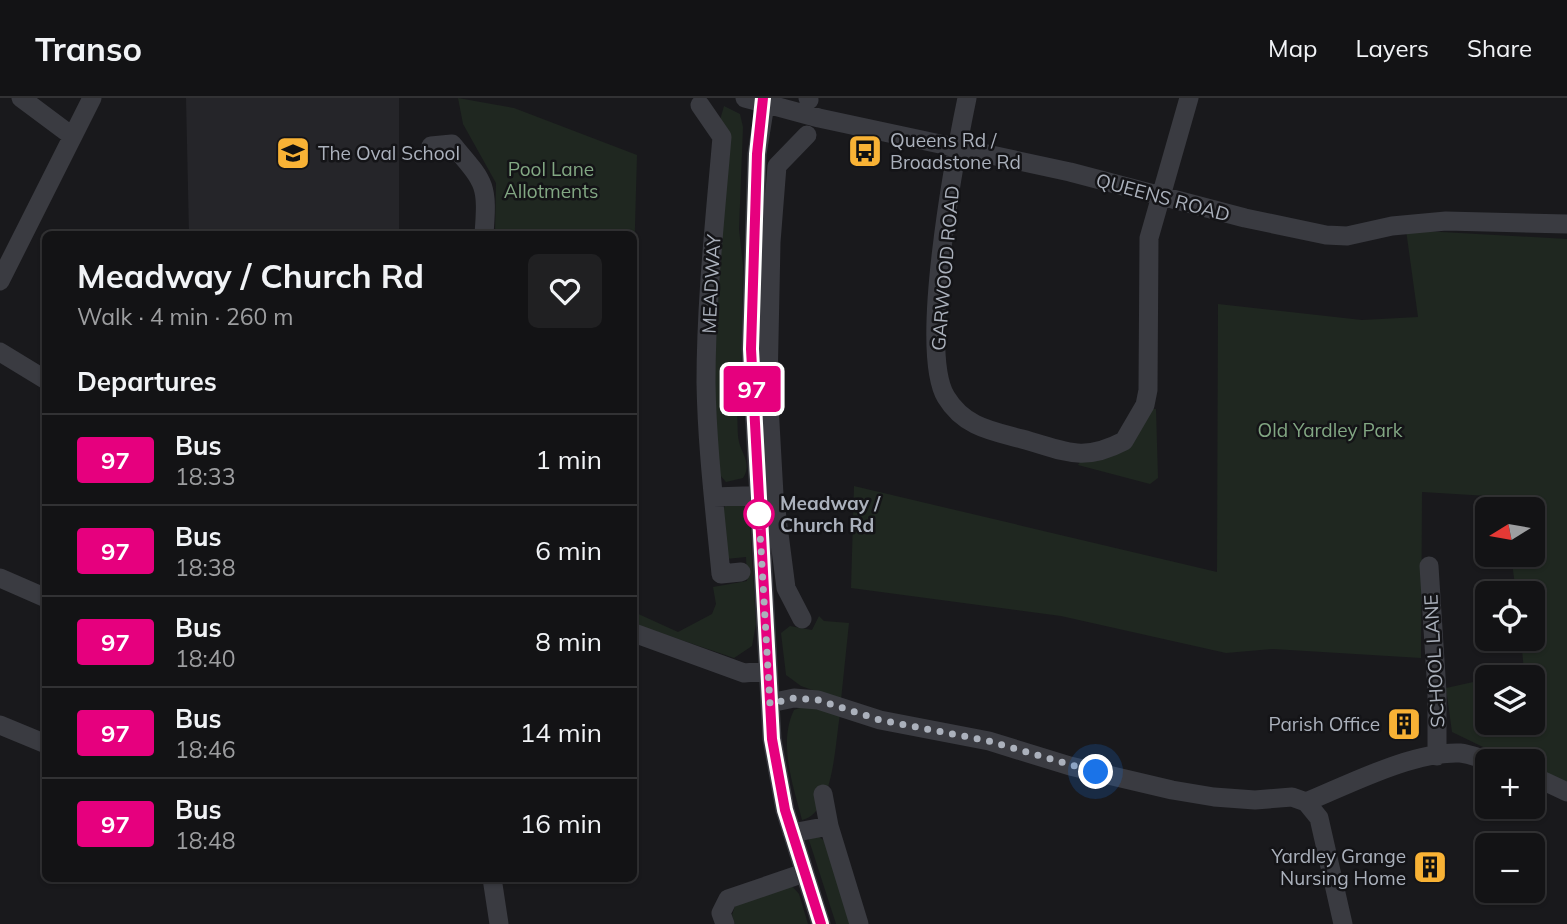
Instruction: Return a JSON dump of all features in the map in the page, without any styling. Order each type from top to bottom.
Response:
[{"type":"street","points":[[20,98],[72,136]]},
{"type":"street","points":[[0,281],[92,98]]},
{"type":"street","name":"QUEENS ROAD","points":[[745,98],[765,100],[956,149],[1326,235],[1362,234],[1392,226],[1446,221],[1567,224]]},
{"type":"street","name":"GARWOOD ROAD","points":[[967,98],[944,227],[936,337],[938,378],[957,412],[973,425],[1082,456],[1124,441],[1145,405],[1148,390],[1149,239],[1189,98]]},
{"type":"street","points":[[765,100],[757,154],[768,387],[763,552],[772,739],[792,833],[821,924]]},
{"type":"street","name":"MEADWAY","points":[[700,105],[722,137],[711,253],[706,383],[714,497],[721,574],[741,572]]},
{"type":"street","points":[[763,241],[777,166],[807,135]]},
{"type":"street","points":[[431,146],[452,144],[487,192],[484,231]]},
{"type":"street","points":[[0,352],[42,378]]},
{"type":"street","points":[[714,497],[765,495]]},
{"type":"street","points":[[765,495],[786,588],[802,619]]},
{"type":"street","name":"SCHOOL LANE","points":[[1429,566],[1437,692],[1437,756]]},
{"type":"street","points":[[0,578],[42,596]]},
{"type":"street","points":[[637,635],[744,673],[768,671]]},
{"type":"street","points":[[770,704],[794,698],[818,700],[880,720],[989,741],[1070,766],[1172,790],[1255,800],[1292,797],[1306,802],[1314,809],[1322,827],[1343,924]]},
{"type":"street","points":[[0,724],[42,742]]},
{"type":"street","points":[[1306,802],[1396,766],[1461,753],[1475,757]]},
{"type":"street","points":[[1545,782],[1567,792]]},
{"type":"street","points":[[823,794],[829,826],[859,924]]},
{"type":"street","points":[[792,833],[829,826]]},
{"type":"street","points":[[725,924],[721,913],[728,899],[803,873]]},
{"type":"street","points":[[493,882],[499,924]]},
{"type":"shaded area","name":"The Oval School","points":[[186,98],[399,98],[399,231],[189,231]]},
{"type":"green space","name":"Pool Lane Allotments","points":[[458,98],[514,108],[637,155],[635,231],[495,231],[496,183],[463,124]]},
{"type":"green space","points":[[724,106],[740,114],[743,127],[739,229],[743,266],[741,411],[737,413],[738,439],[747,468],[743,478],[726,482],[719,474],[713,385],[720,120]]},
{"type":"green space","name":"Old Yardley Park","points":[[1406,230],[1567,239],[1567,785],[1545,775],[1545,749],[1487,749],[1452,732],[1446,688],[1475,682],[1475,735],[1545,735],[1545,665],[1523,665],[1522,651],[1545,651],[1545,581],[1514,581],[1513,567],[1545,567],[1545,497],[1422,492],[1421,658],[1273,649],[1226,653],[1061,616],[851,588],[854,486],[1217,572],[1218,304],[1362,320],[1418,317]]},
{"type":"green space","points":[[1149,409],[1156,409],[1158,478],[1150,484],[1078,465],[1080,462],[1100,459]]},
{"type":"green space","points":[[746,503],[749,510],[756,624],[752,646],[734,658],[637,625],[637,613],[678,632],[712,614],[716,604],[713,587],[747,581],[746,557],[726,559],[722,512],[725,506]]},
{"type":"green space","points":[[819,616],[824,621],[849,623],[841,700],[801,686],[786,675],[781,633],[790,626],[812,630]]},
{"type":"green space","points":[[805,706],[840,715],[827,791],[813,815],[802,820],[791,779],[787,736],[794,710]]},
{"type":"green space","points":[[818,836],[826,842],[852,924],[836,924],[808,837]]},
{"type":"green space","points":[[792,886],[799,894],[808,924],[735,924],[732,915],[735,906]]},
{"type":"bus line","name":"97","points":[[763,98],[757,154],[751,349],[753,428],[763,552],[772,739],[785,810],[821,924]]},
{"type":"place","name":"Queens Rd / Broadstone Rd","points":[[865,151]]},
{"type":"place","name":"The Oval School","points":[[293,153]]},
{"type":"place","name":"Meadway / Church Rd","points":[[759,514]]},
{"type":"place","name":"Parish Office","points":[[1404,724]]},
{"type":"place","name":"Yardley Grange Nursing Home","points":[[1430,867]]},
{"type":"route","points":[[759,514],[770,704],[794,698],[818,700],[880,720],[989,741],[1096,772]]}]
